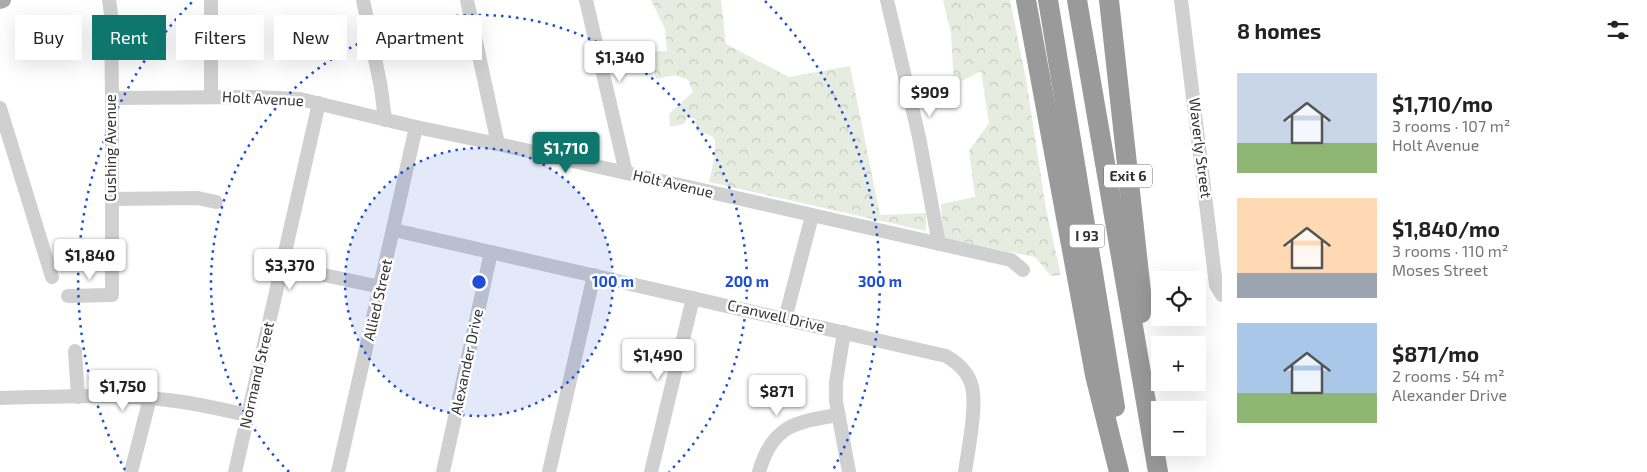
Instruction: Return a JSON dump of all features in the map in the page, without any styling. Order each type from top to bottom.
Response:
[{"type":"highway","points":[[1026,0],[1095,375],[1119,472]]},
{"type":"highway","name":"I 93","points":[[1048,0],[1126,472]]},
{"type":"highway","name":"I 93","points":[[1077,0],[1158,472]]},
{"type":"highway","name":"Exit 6","points":[[1108,0],[1142,301],[1137,352]]},
{"type":"street","name":"Cushing Avenue","points":[[68,296],[112,295],[112,98],[109,0]]},
{"type":"street","points":[[210,97],[211,0]]},
{"type":"street","points":[[362,0],[381,88],[385,120]]},
{"type":"street","points":[[467,0],[498,144]]},
{"type":"street","points":[[586,0],[626,173]]},
{"type":"street","points":[[887,0],[919,137],[939,244]]},
{"type":"street","name":"Waverly Street","points":[[1181,0],[1215,279],[1216,286],[1222,295]]},
{"type":"street","name":"Holt Avenue","points":[[112,98],[275,97],[300,99],[385,120],[1011,260],[1023,270]]},
{"type":"street","name":"Normand Street","points":[[235,472],[319,103]]},
{"type":"street","points":[[0,108],[52,277]]},
{"type":"street","name":"Allied Street","points":[[338,472],[416,127]]},
{"type":"street","points":[[111,199],[198,198],[216,202]]},
{"type":"street","points":[[786,319],[812,216]]},
{"type":"street","name":"Cranwell Drive","points":[[394,230],[936,353],[955,361],[968,377],[972,387],[973,398],[965,472]]},
{"type":"street","name":"Alexander Drive","points":[[443,472],[491,252]]},
{"type":"street","points":[[281,266],[381,287]]},
{"type":"street","points":[[549,472],[594,275]]},
{"type":"street","points":[[651,472],[693,298]]},
{"type":"street","points":[[844,332],[836,382],[836,401],[849,472]]},
{"type":"street","points":[[75,351],[78,397]]},
{"type":"street","points":[[0,398],[108,396],[150,398],[247,415]]},
{"type":"street","points":[[131,472],[150,398]]},
{"type":"street","points":[[759,472],[768,447],[783,431],[802,422],[838,414]]},
{"type":"green space","points":[[651,0],[721,0],[726,44],[789,77],[850,66],[880,215],[926,213],[926,231],[709,182],[715,156],[715,141],[712,136],[697,131],[695,118],[687,118],[684,124],[670,127],[669,114],[693,92],[688,80],[675,75],[656,79],[651,52],[667,51],[665,29]]},
{"type":"green space","points":[[943,0],[1010,0],[1026,79],[1046,209],[1061,275],[1051,276],[1035,257],[943,238],[941,204],[975,197],[969,151],[989,123],[981,71],[954,85],[951,33]]}]
